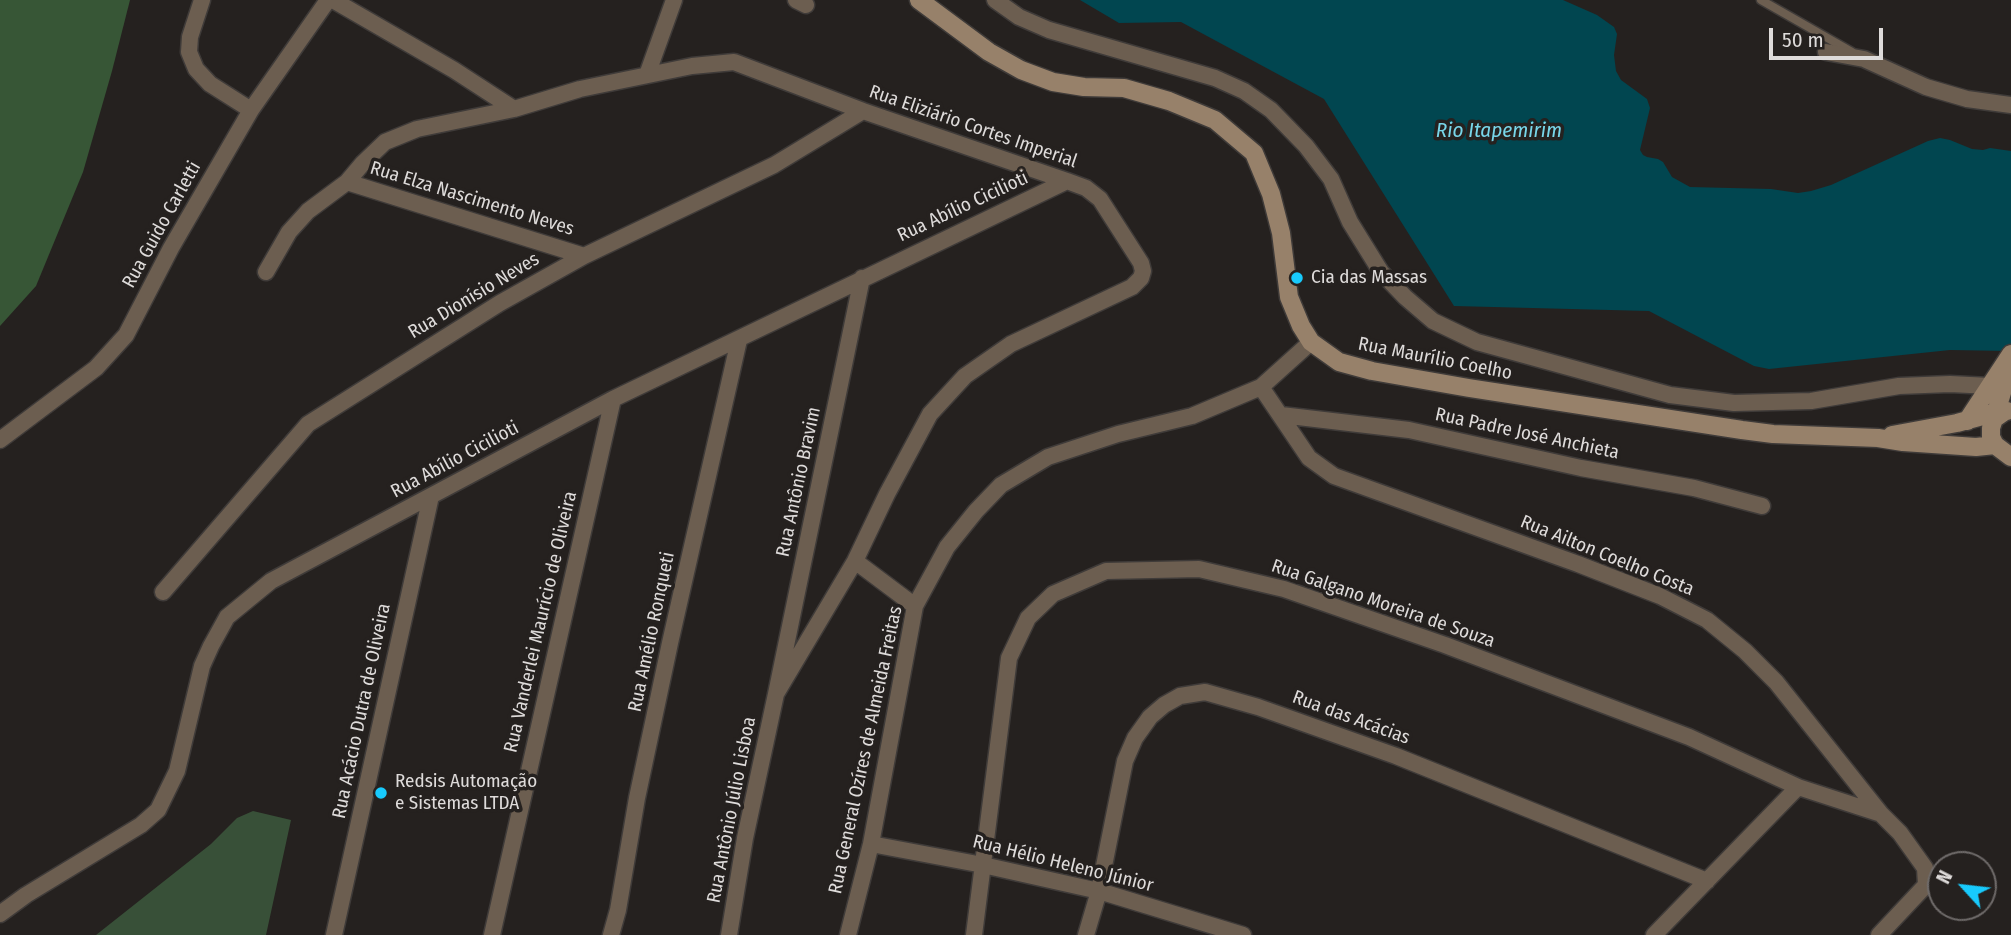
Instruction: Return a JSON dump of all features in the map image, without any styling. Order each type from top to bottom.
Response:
[{"type":"main road","name":"Rua Maurílio Coelho","points":[[919,0],[989,52],[1021,70],[1053,82],[1084,87],[1124,88],[1169,101],[1215,120],[1254,153],[1271,194],[1281,233],[1289,297],[1311,342],[1339,362],[1372,371],[1469,388],[1742,430],[1773,434],[1878,438]]},
{"type":"main road","points":[[1966,421],[2011,353]]},
{"type":"main road","points":[[2005,451],[1991,437],[1991,428],[2002,413],[2011,353]]},
{"type":"main road","points":[[1878,438],[2002,413]]},
{"type":"main road","points":[[1878,438],[2005,451]]},
{"type":"street","points":[[202,0],[188,52],[196,69],[210,84],[251,110]]},
{"type":"street","points":[[330,0],[454,70],[514,109]]},
{"type":"street","name":"Rua Guido Carletti","points":[[0,440],[96,368],[126,335],[170,248],[251,110],[330,0]]},
{"type":"street","points":[[647,75],[674,0]]},
{"type":"street","points":[[995,0],[1018,16],[1049,30],[1215,78],[1244,91],[1271,110],[1306,146],[1331,179],[1350,222],[1381,272],[1433,321],[1477,342],[1670,395],[1734,403],[1811,401],[1899,386],[1990,386]]},
{"type":"street","points":[[1825,52],[1864,59],[1926,87],[1967,99],[2011,105]]},
{"type":"street","name":"Rua Eliziário Cortes Imperial","points":[[266,272],[295,225],[308,211],[347,182],[385,142],[417,129],[514,109],[580,89],[692,66],[734,62],[863,111],[1086,188],[1100,199],[1141,262],[1143,271],[1140,278],[1132,287],[1011,344],[965,376],[930,414],[855,561],[776,694]]},
{"type":"street","name":"Rua Dionísio Neves","points":[[163,592],[308,424],[491,308],[584,256],[774,165],[863,111]]},
{"type":"street","name":"Rua Abílio Cicilioti","points":[[0,915],[26,895],[141,825],[158,810],[177,771],[202,666],[228,617],[271,581],[612,399],[1067,181]]},
{"type":"street","name":"Rua Elza Nascimento Neves","points":[[347,182],[584,256]]},
{"type":"street","name":"Rua Antônio Bravim","points":[[776,694],[862,278]]},
{"type":"street","name":"Rua Amélio Ronqueti","points":[[611,935],[665,669],[739,340]]},
{"type":"street","name":"Rua General Ozíres de Almeida Freitas","points":[[848,935],[871,844],[915,606],[947,547],[1001,485],[1048,457],[1118,433],[1192,416],[1261,387],[1311,342]]},
{"type":"street","name":"Rua Ailton Coelho Costa","points":[[1261,387],[1309,458],[1334,476],[1660,596],[1707,621],[1745,650],[1776,682],[1881,814],[1900,833],[1925,868],[1926,885],[1879,935]]},
{"type":"street","name":"Rua Vanderlei Maurício de Oliveira","points":[[492,935],[612,399]]},
{"type":"street","name":"Rua Padre José Anchieta","points":[[1280,415],[1409,430],[1581,468],[1694,488],[1762,506]]},
{"type":"street","name":"Rua Acácio Dutra de Oliveira","points":[[334,935],[431,496]]},
{"type":"street","points":[[855,561],[915,606]]},
{"type":"street","name":"Rua Galgano Moreira de Souza","points":[[974,935],[1009,658],[1028,618],[1053,594],[1106,571],[1199,569],[1284,589],[1445,645],[1689,737],[1798,787],[1881,814]]},
{"type":"street","name":"Rua das Acácias","points":[[1086,935],[1099,891],[1125,761],[1135,738],[1164,705],[1180,696],[1205,692],[1258,707],[1396,756],[1707,881]]},
{"type":"street","name":"Rua Antônio Júlio Lisboa","points":[[729,935],[745,838],[776,694]]},
{"type":"street","points":[[1654,935],[1798,787]]},
{"type":"street","name":"Rua Hélio Heleno Júnior","points":[[871,844],[1099,891],[1243,935]]},
{"type":"lane","points":[[1762,0],[1864,59]]},
{"type":"green space","points":[[0,0],[130,0],[83,172],[36,286],[0,326]]},
{"type":"green space","points":[[253,811],[291,820],[266,935],[96,935],[211,844],[237,818]]},
{"type":"water","name":"Rio Itapemirim","points":[[1080,0],[1563,0],[1597,15],[1614,27],[1617,34],[1614,55],[1616,71],[1621,80],[1647,99],[1650,108],[1640,150],[1643,155],[1663,162],[1672,177],[1690,187],[1771,189],[1798,193],[1811,191],[1940,138],[1972,149],[2011,151],[2011,351],[1950,350],[1769,369],[1754,366],[1649,311],[1454,306],[1324,99],[1181,22],[1119,23]]},
{"type":"place","name":"Cia das Massas","points":[[1297,278]]},
{"type":"place","name":"Redsis Automação e Sistemas LTDA","points":[[381,793]]}]
